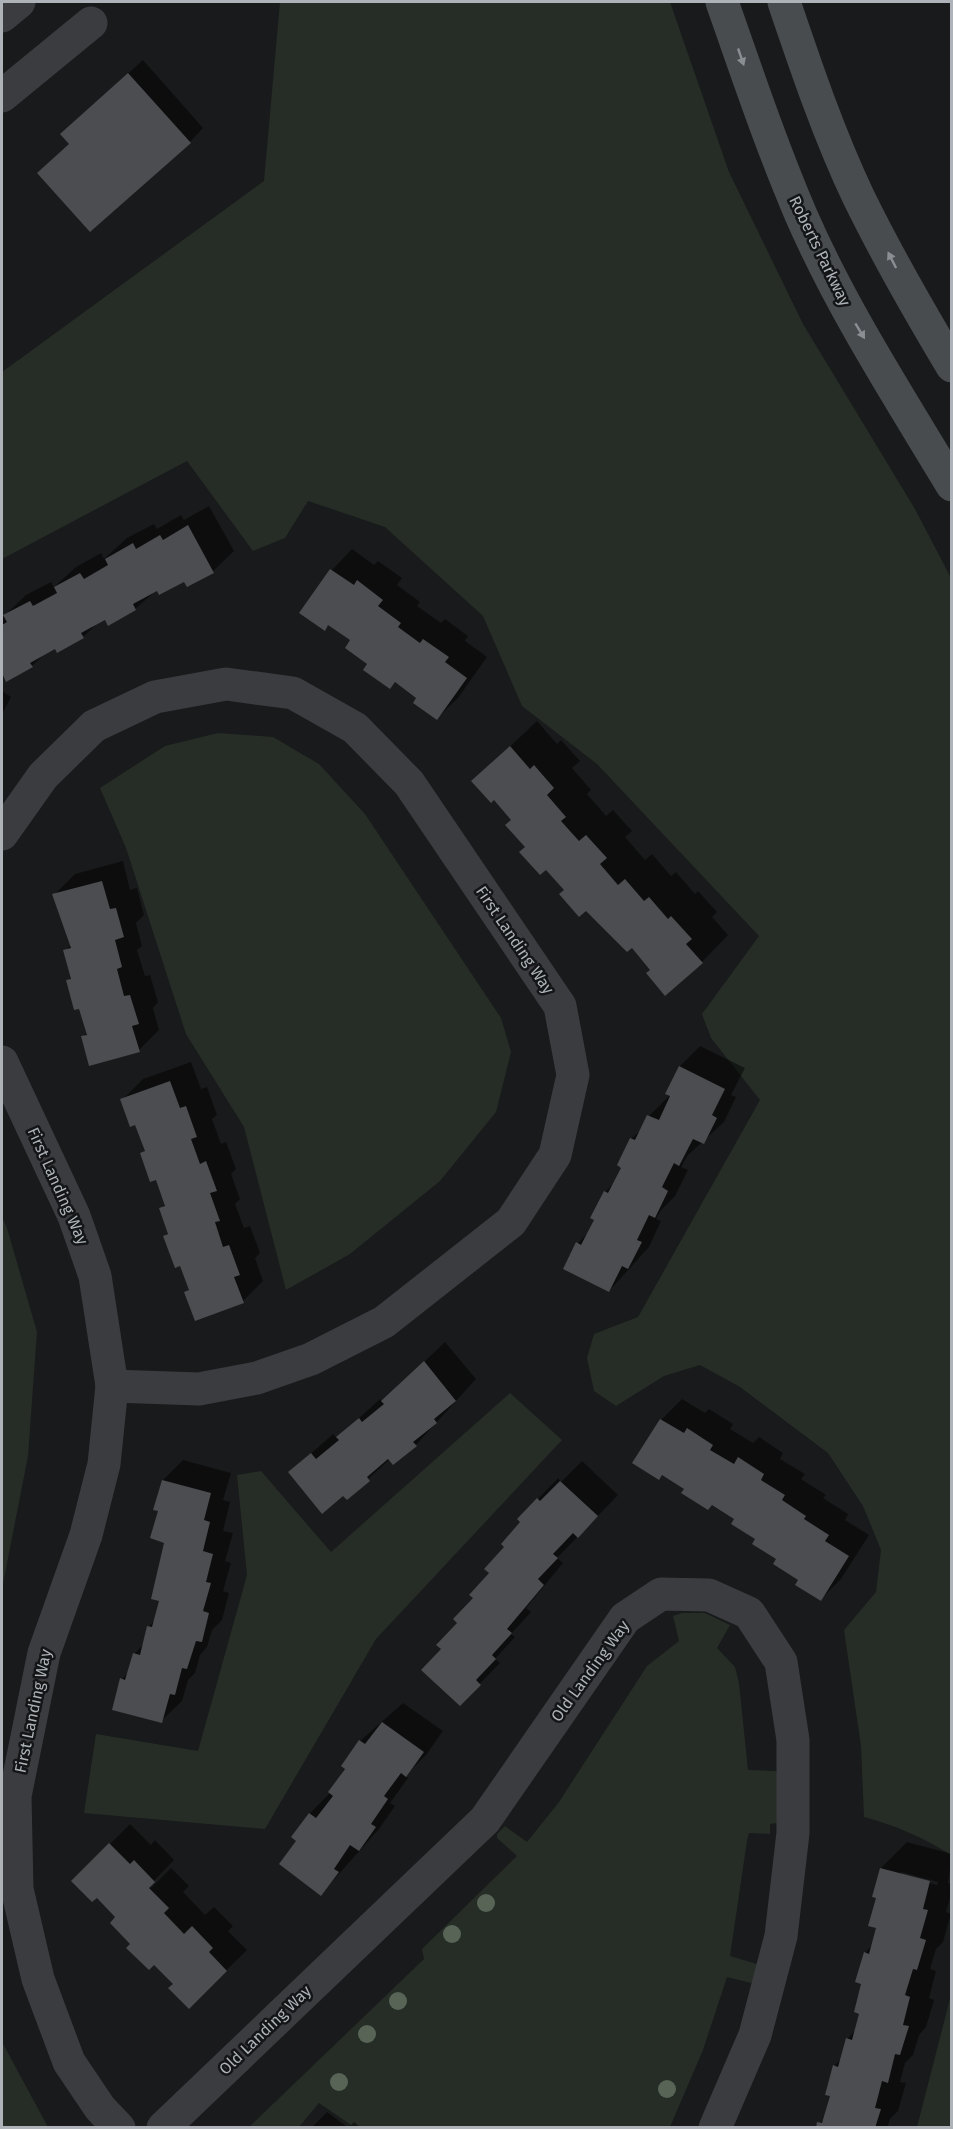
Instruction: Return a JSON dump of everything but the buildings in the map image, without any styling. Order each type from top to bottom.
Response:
[{"type":"main road","name":"Roberts Parkway","points":[[722,2],[759,108],[802,216],[854,321],[951,485]]},
{"type":"main road","points":[[784,2],[806,65],[859,196],[910,295],[951,366]]},
{"type":"street","points":[[2,16],[19,2]]},
{"type":"street","points":[[2,96],[91,23]]},
{"type":"street","name":"First Landing Way","points":[[2,834],[43,776],[94,726],[155,697],[226,684],[293,693],[355,728],[409,783],[560,1006],[573,1075],[555,1155],[511,1222],[384,1322],[311,1359],[257,1378],[199,1389],[112,1386]]},
{"type":"street","name":"First Landing Way","points":[[2,1062],[74,1216],[95,1276],[112,1386],[104,1464],[86,1535],[44,1653],[15,1796],[17,1889],[38,1979],[69,2062],[100,2108],[119,2127]]},
{"type":"street","name":"Old Landing Way","points":[[163,2127],[485,1820],[625,1618],[662,1594],[709,1595],[749,1613],[781,1662],[794,1740],[793,1833],[781,1936],[755,2035],[715,2127]]},
{"type":"shaded area","points":[[280,2],[670,2],[729,172],[803,324],[915,509],[951,578],[951,1855],[909,1833],[864,1817],[861,1746],[844,1630],[876,1592],[881,1550],[863,1506],[828,1453],[740,1387],[700,1365],[664,1376],[616,1406],[594,1391],[587,1358],[594,1334],[638,1317],[760,1100],[711,1038],[702,1014],[759,936],[597,764],[522,706],[483,616],[385,527],[308,501],[285,538],[253,551],[187,461],[2,559],[2,372],[264,181]]},
{"type":"shaded area","points":[[218,733],[273,737],[319,764],[365,814],[501,1018],[511,1052],[496,1112],[440,1181],[350,1254],[286,1290],[244,1127],[186,1034],[126,848],[100,788],[165,746]]},
{"type":"shaded area","points":[[2,1217],[37,1332],[28,1456],[2,1589]]},
{"type":"shaded area","points":[[510,1393],[562,1440],[376,1639],[265,1829],[84,1813],[96,1734],[198,1751],[247,1575],[237,1475],[261,1471],[331,1552]]},
{"type":"shaded area","points":[[682,1613],[705,1613],[730,1625],[717,1648],[735,1667],[739,1683],[748,1770],[776,1771],[778,1774],[777,1823],[770,1824],[770,1834],[749,1833],[730,1956],[757,1964],[754,1981],[751,1983],[727,1977],[703,2050],[670,2127],[354,2127],[319,2103],[299,2127],[248,2128],[424,1959],[422,1949],[517,1856],[497,1838],[497,1834],[505,1826],[527,1842],[559,1802],[647,1666],[679,1641],[673,1616]]},
{"type":"shaded area","points":[[951,1995],[951,2127],[917,2127]]},
{"type":"shaded area","points":[[2,2042],[48,2127],[2,2127]]}]
